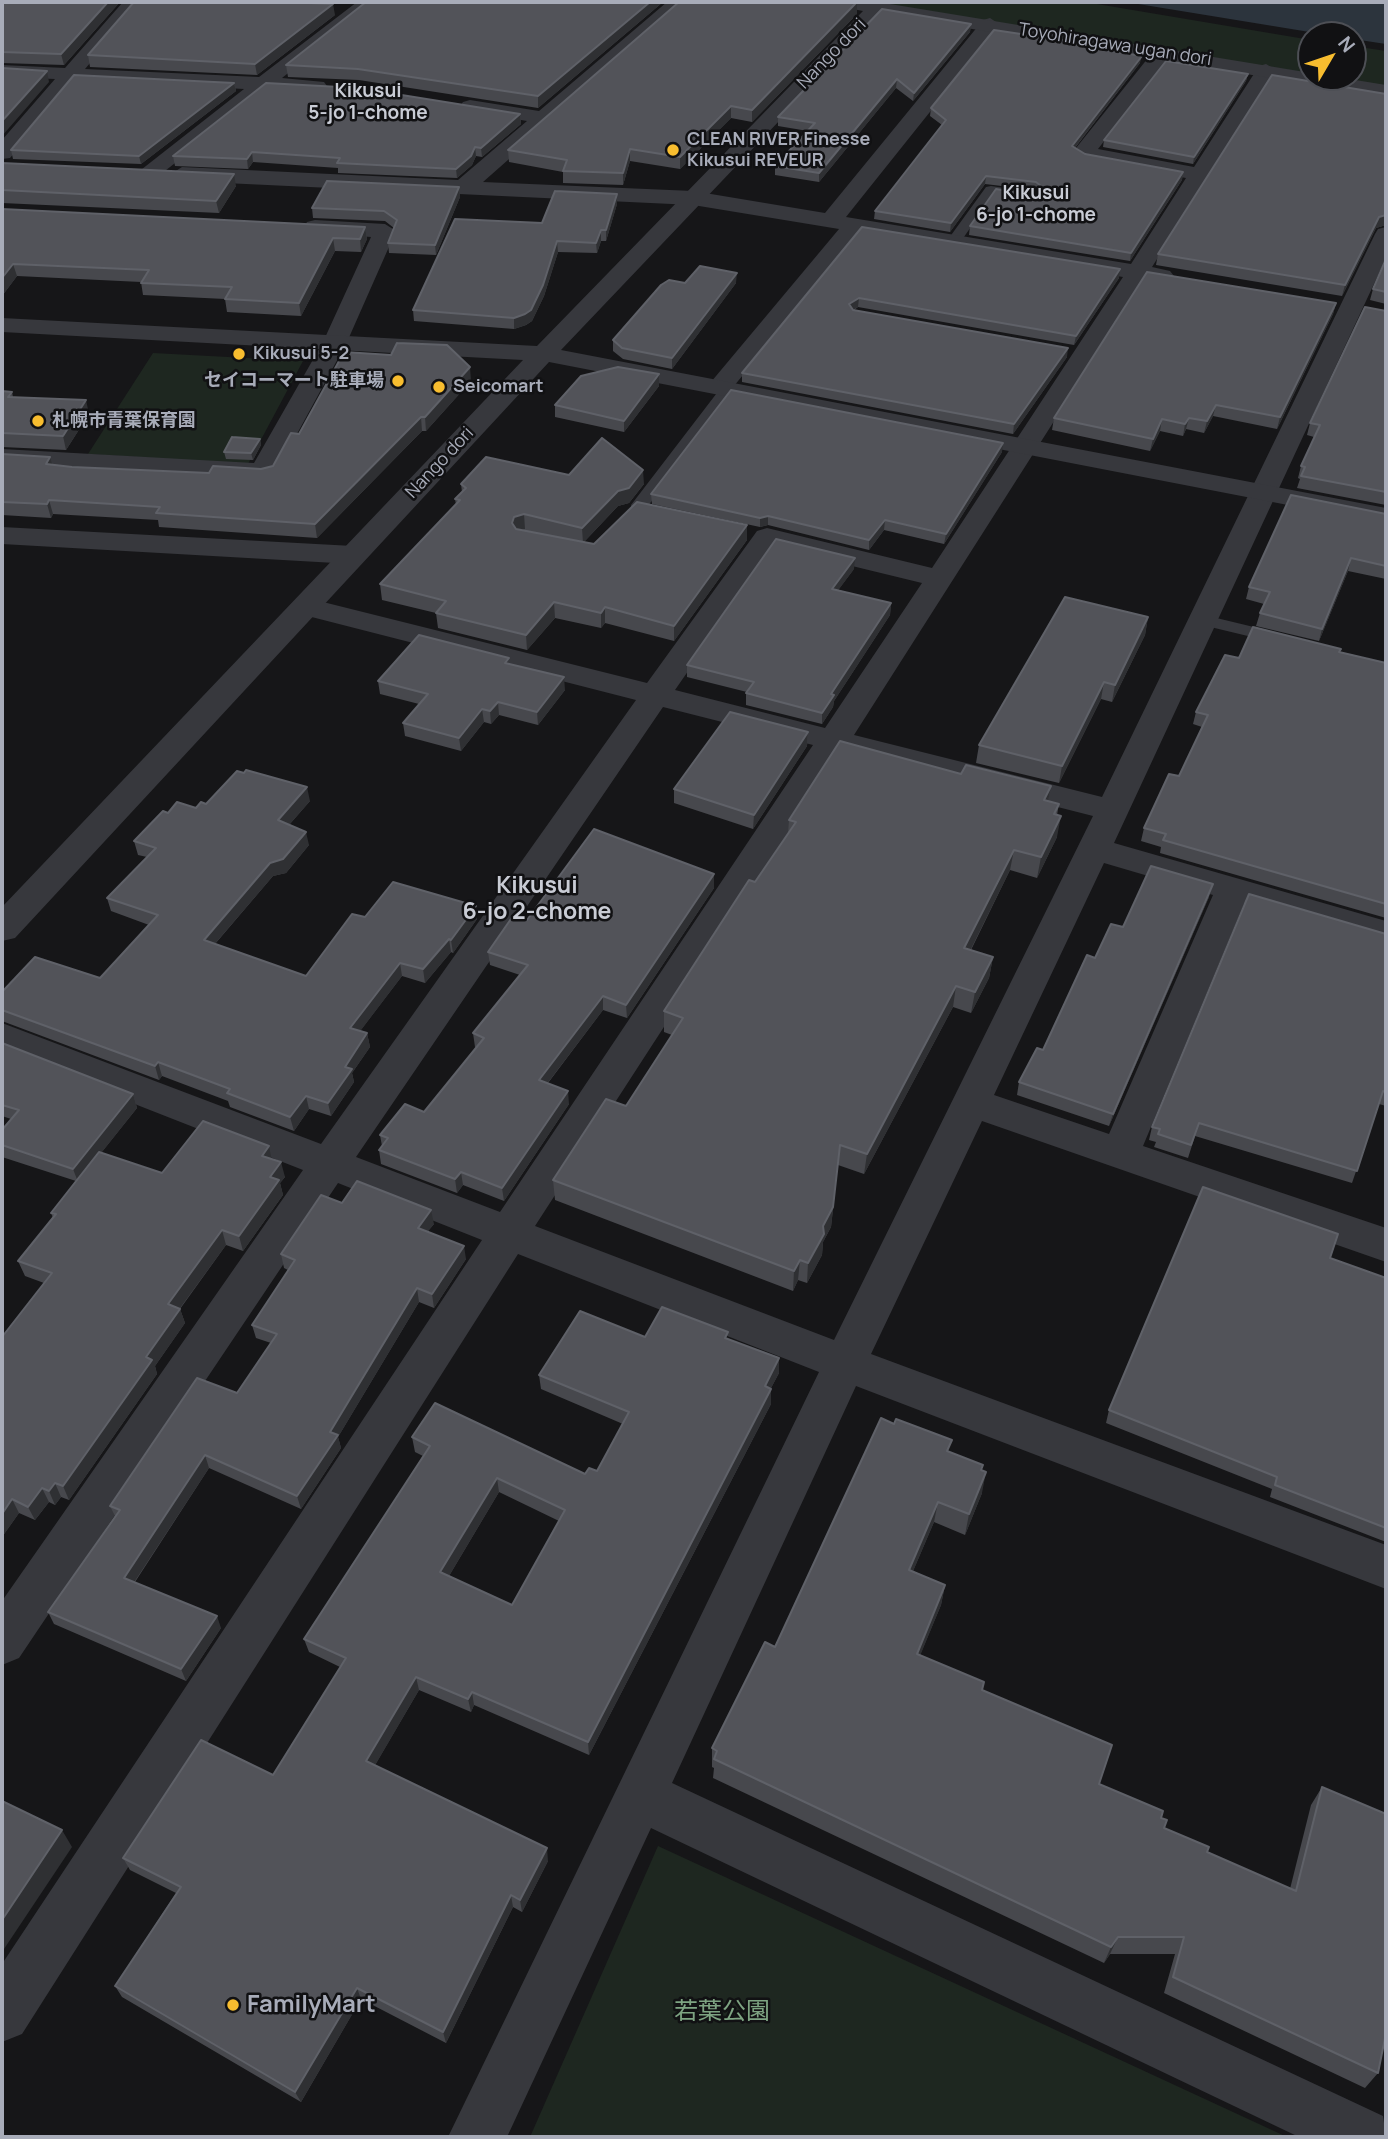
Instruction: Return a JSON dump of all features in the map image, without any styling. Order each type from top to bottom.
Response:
[{"type":"street","points":[[6,163],[71,74],[134,2]]},
{"type":"street","points":[[465,186],[678,2]]},
{"type":"street","name":"Toyohiragawa ugan dori","points":[[844,2],[879,5],[1386,91]]},
{"type":"street","points":[[335,7],[364,5]]},
{"type":"street","points":[[148,173],[364,5]]},
{"type":"street","name":"Nango dori","points":[[2,929],[353,555],[879,5]]},
{"type":"street","points":[[831,220],[990,24]]},
{"type":"street","points":[[1163,52],[1084,153],[1199,174]]},
{"type":"street","points":[[2,2014],[510,1231],[1027,446],[1079,353],[1139,272],[1266,70]]},
{"type":"street","points":[[2,71],[331,87]]},
{"type":"street","points":[[452,103],[544,118]]},
{"type":"street","points":[[121,172],[693,198],[1178,279]]},
{"type":"street","points":[[2,457],[262,472],[335,342],[385,231],[295,225],[316,180]]},
{"type":"street","points":[[724,388],[855,224]]},
{"type":"street","points":[[477,2137],[970,1102],[1266,492],[1386,234]]},
{"type":"street","points":[[2,325],[545,354],[1386,516]]},
{"type":"street","points":[[2,535],[353,555]]},
{"type":"street","points":[[2,1642],[761,536],[938,578]]},
{"type":"street","points":[[307,607],[1112,810]]},
{"type":"street","points":[[1093,848],[1386,933]]},
{"type":"street","points":[[1120,1154],[1233,888]]},
{"type":"street","points":[[2,1037],[331,1165],[510,1231],[845,1363],[1386,1567]]},
{"type":"street","points":[[970,1102],[1386,1245]]},
{"type":"street","points":[[641,1796],[1362,2137]]},
{"type":"lane","points":[[954,241],[991,190],[1035,197]]},
{"type":"lane","points":[[676,517],[631,510],[724,388]]},
{"type":"lane","points":[[1204,620],[1295,643]]},
{"type":"green space","points":[[874,2],[1085,2],[1297,38],[1297,73]]},
{"type":"green space","points":[[1367,48],[1386,51],[1386,88],[1367,85]]},
{"type":"green space","points":[[153,353],[303,361],[248,464],[88,454]]},
{"type":"green space","name":"若葉公園","points":[[658,1846],[1287,2137],[530,2137]]},
{"type":"shaded area","points":[[1126,2],[1386,2],[1386,44],[1367,41],[1367,21],[1297,21],[1297,30]]},
{"type":"building","points":[[2,2],[108,2],[61,54],[2,52]]},
{"type":"building","points":[[134,2],[333,4],[255,64],[88,55]]},
{"type":"building","points":[[366,2],[650,2],[538,96],[358,69],[286,65]]},
{"type":"building","points":[[679,2],[857,2],[752,110],[731,106],[680,157],[630,149],[623,173],[563,171],[567,160],[508,150]]},
{"type":"building","points":[[882,9],[971,24],[914,93],[897,79],[819,173],[775,166],[815,123],[778,117]]},
{"type":"building","points":[[994,30],[1108,47],[1105,50],[1142,56],[1072,146],[1085,154],[1183,172],[1131,253],[970,226],[996,189],[1036,196],[1046,190],[1036,182],[986,176],[951,223],[875,211],[946,120],[931,108]]},
{"type":"building","points":[[1166,61],[1248,74],[1194,157],[1104,140]]},
{"type":"building","points":[[2,68],[47,71],[2,121]]},
{"type":"building","points":[[74,75],[234,83],[139,156],[11,150]]},
{"type":"building","points":[[1272,75],[1297,79],[1297,91],[1367,91],[1386,94],[1386,215],[1379,217],[1345,285],[1158,254]]},
{"type":"building","points":[[266,83],[358,88],[520,114],[481,148],[475,147],[471,156],[456,169],[337,163],[340,158],[252,152],[247,159],[173,156]]},
{"type":"building","points":[[2,163],[234,174],[216,201],[2,190]]},
{"type":"building","points":[[327,181],[459,187],[435,245],[388,243],[397,220],[384,211],[312,208]]},
{"type":"building","points":[[555,191],[617,194],[606,230],[601,230],[596,243],[557,241],[543,285],[531,310],[514,318],[413,310],[455,219],[542,223]]},
{"type":"building","points":[[2,209],[365,227],[360,239],[333,238],[299,303],[225,299],[232,287],[141,283],[149,270],[13,264],[2,278]]},
{"type":"building","points":[[862,227],[1120,269],[1076,336],[859,298],[849,304],[853,310],[1068,348],[1014,424],[742,373]]},
{"type":"building","points":[[1386,259],[1386,292],[1373,289]]},
{"type":"building","points":[[700,266],[737,273],[672,358],[622,348],[613,340],[661,285],[669,280],[685,283]]},
{"type":"building","points":[[1147,272],[1336,303],[1280,417],[1216,405],[1207,421],[1189,418],[1185,424],[1162,419],[1153,439],[1054,418]]},
{"type":"building","points":[[1365,307],[1386,311],[1386,492],[1301,476],[1305,467],[1301,466],[1320,425],[1310,423]]},
{"type":"building","points":[[397,343],[447,345],[470,367],[425,417],[421,417],[315,524],[156,513],[160,507],[49,500],[47,504],[2,502],[2,454],[50,457],[46,464],[72,467],[209,473],[213,466],[261,469],[273,466],[291,433],[299,434],[344,352],[391,355]]},
{"type":"building","points":[[618,367],[659,374],[624,421],[555,405],[581,376]]},
{"type":"building","points":[[731,390],[1003,443],[946,534],[885,520],[869,540],[768,516],[760,518],[651,494]]},
{"type":"building","points":[[2,391],[12,392],[8,397],[86,400],[63,436],[2,433]]},
{"type":"building","points":[[232,437],[260,439],[251,453],[224,452]]},
{"type":"building","points":[[602,438],[643,470],[629,488],[618,491],[582,528],[524,514],[514,517],[512,523],[516,529],[594,544],[637,502],[747,525],[674,626],[605,607],[601,613],[554,602],[526,635],[436,613],[446,601],[380,584],[460,500],[455,499],[466,488],[461,484],[486,457],[569,475]]},
{"type":"building","points":[[1291,495],[1386,514],[1386,566],[1351,558],[1322,629],[1260,613],[1270,592],[1249,587]]},
{"type":"building","points":[[776,539],[855,558],[832,589],[891,603],[831,694],[834,695],[822,713],[746,693],[754,682],[687,665]]},
{"type":"building","points":[[1065,597],[1148,617],[1115,685],[1104,682],[1062,766],[979,745]]},
{"type":"building","points":[[1253,627],[1386,663],[1386,904],[1163,840],[1166,834],[1144,828],[1169,774],[1179,776],[1208,715],[1196,712],[1225,655],[1239,658]]},
{"type":"building","points":[[419,635],[509,658],[505,663],[564,677],[537,712],[498,702],[490,711],[482,709],[459,738],[403,723],[428,694],[378,681]]},
{"type":"building","points":[[730,712],[808,732],[754,815],[674,789]]},
{"type":"building","points":[[840,741],[961,774],[966,765],[1051,786],[1044,800],[1059,804],[1054,814],[1061,816],[1041,857],[1014,850],[964,948],[993,957],[975,992],[956,986],[867,1154],[840,1145],[833,1207],[823,1226],[824,1234],[808,1263],[800,1260],[794,1271],[553,1180],[606,1099],[626,1106],[683,1018],[664,1011],[749,880],[755,882],[796,822],[789,820]]},
{"type":"building","points":[[246,770],[307,787],[278,820],[306,832],[283,859],[270,863],[204,940],[306,976],[352,914],[365,917],[393,882],[476,906],[451,940],[449,939],[423,969],[400,963],[350,1028],[367,1033],[345,1067],[352,1069],[328,1103],[306,1096],[290,1117],[227,1093],[230,1089],[158,1062],[155,1066],[2,1010],[2,992],[35,957],[100,978],[158,915],[107,898],[156,848],[134,841],[163,811],[168,813],[177,802],[196,808],[201,802],[206,804],[237,771],[244,773]]},
{"type":"building","points":[[594,829],[714,874],[626,1005],[603,996],[539,1080],[568,1091],[502,1188],[461,1172],[455,1179],[379,1150],[388,1138],[380,1135],[405,1104],[424,1112],[484,1038],[473,1033],[528,965],[488,952],[513,916],[527,920]]},
{"type":"building","points":[[1151,866],[1213,884],[1113,1114],[1019,1082],[1037,1048],[1043,1050],[1087,955],[1095,958],[1111,924],[1123,927]]},
{"type":"building","points":[[1249,894],[1386,934],[1386,1092],[1383,1091],[1357,1171],[1199,1123],[1191,1145],[1158,1134],[1160,1129],[1152,1127]]},
{"type":"building","points":[[2,1043],[133,1094],[73,1169],[2,1145],[2,1130],[19,1110],[2,1105]]},
{"type":"building","points":[[203,1121],[269,1146],[262,1156],[281,1162],[270,1177],[279,1180],[239,1236],[222,1230],[168,1304],[180,1309],[146,1357],[152,1360],[63,1486],[55,1483],[49,1491],[42,1488],[28,1507],[12,1499],[2,1514],[2,1337],[52,1273],[18,1261],[56,1214],[51,1213],[99,1152],[162,1173]]},
{"type":"building","points":[[357,1181],[431,1210],[418,1228],[464,1246],[432,1294],[417,1288],[330,1432],[338,1435],[297,1496],[205,1455],[124,1578],[217,1616],[181,1669],[48,1612],[120,1510],[110,1506],[197,1378],[237,1393],[277,1334],[252,1325],[295,1260],[281,1254],[321,1195],[342,1203]]},
{"type":"building","points":[[1203,1187],[1338,1234],[1330,1258],[1386,1278],[1386,1528],[1275,1485],[1277,1477],[1109,1410]]},
{"type":"building","points":[[662,1307],[728,1332],[725,1338],[779,1358],[765,1386],[771,1389],[588,1742],[472,1692],[468,1699],[416,1677],[366,1761],[547,1848],[520,1900],[511,1895],[443,2032],[357,1988],[295,2092],[115,1986],[181,1887],[123,1858],[201,1740],[273,1775],[346,1658],[304,1639],[430,1446],[412,1437],[435,1403],[585,1474],[589,1468],[597,1471],[629,1412],[539,1375],[580,1311],[645,1337]],"holes":[[[497,1478],[565,1510],[512,1605],[440,1572]]]},
{"type":"building","points":[[881,1418],[894,1424],[896,1419],[952,1440],[947,1451],[983,1465],[981,1470],[986,1472],[969,1514],[938,1502],[909,1570],[945,1585],[917,1654],[984,1682],[982,1690],[1112,1745],[1099,1784],[1163,1811],[1161,1818],[1167,1820],[1164,1828],[1209,1847],[1207,1852],[1296,1891],[1322,1787],[1386,1814],[1386,2033],[1378,2073],[1173,1977],[1184,1937],[1118,1937],[1111,1947],[714,1759],[717,1751],[712,1748],[765,1642],[775,1647]]},
{"type":"building","points":[[2,1801],[62,1830],[2,1920]]},
{"type":"place","name":"CLEAN RIVER Finesse Kikusui REVEUR","points":[[673,150]]},
{"type":"place","name":"Kikusui 5-2","points":[[239,354]]},
{"type":"place","name":"セイコーマート駐車場","points":[[398,381]]},
{"type":"place","name":"Seicomart","points":[[439,387]]},
{"type":"place","name":"札幌市青葉保育園","points":[[38,421]]},
{"type":"place","name":"FamilyMart","points":[[233,2005]]},
{"type":"district","name":"Kikusui 5-jo 1-chome","points":[[368,103]]},
{"type":"district","name":"Kikusui 6-jo 1-chome","points":[[1036,205]]},
{"type":"district","name":"Kikusui 6-jo 2-chome","points":[[537,900]]}]
